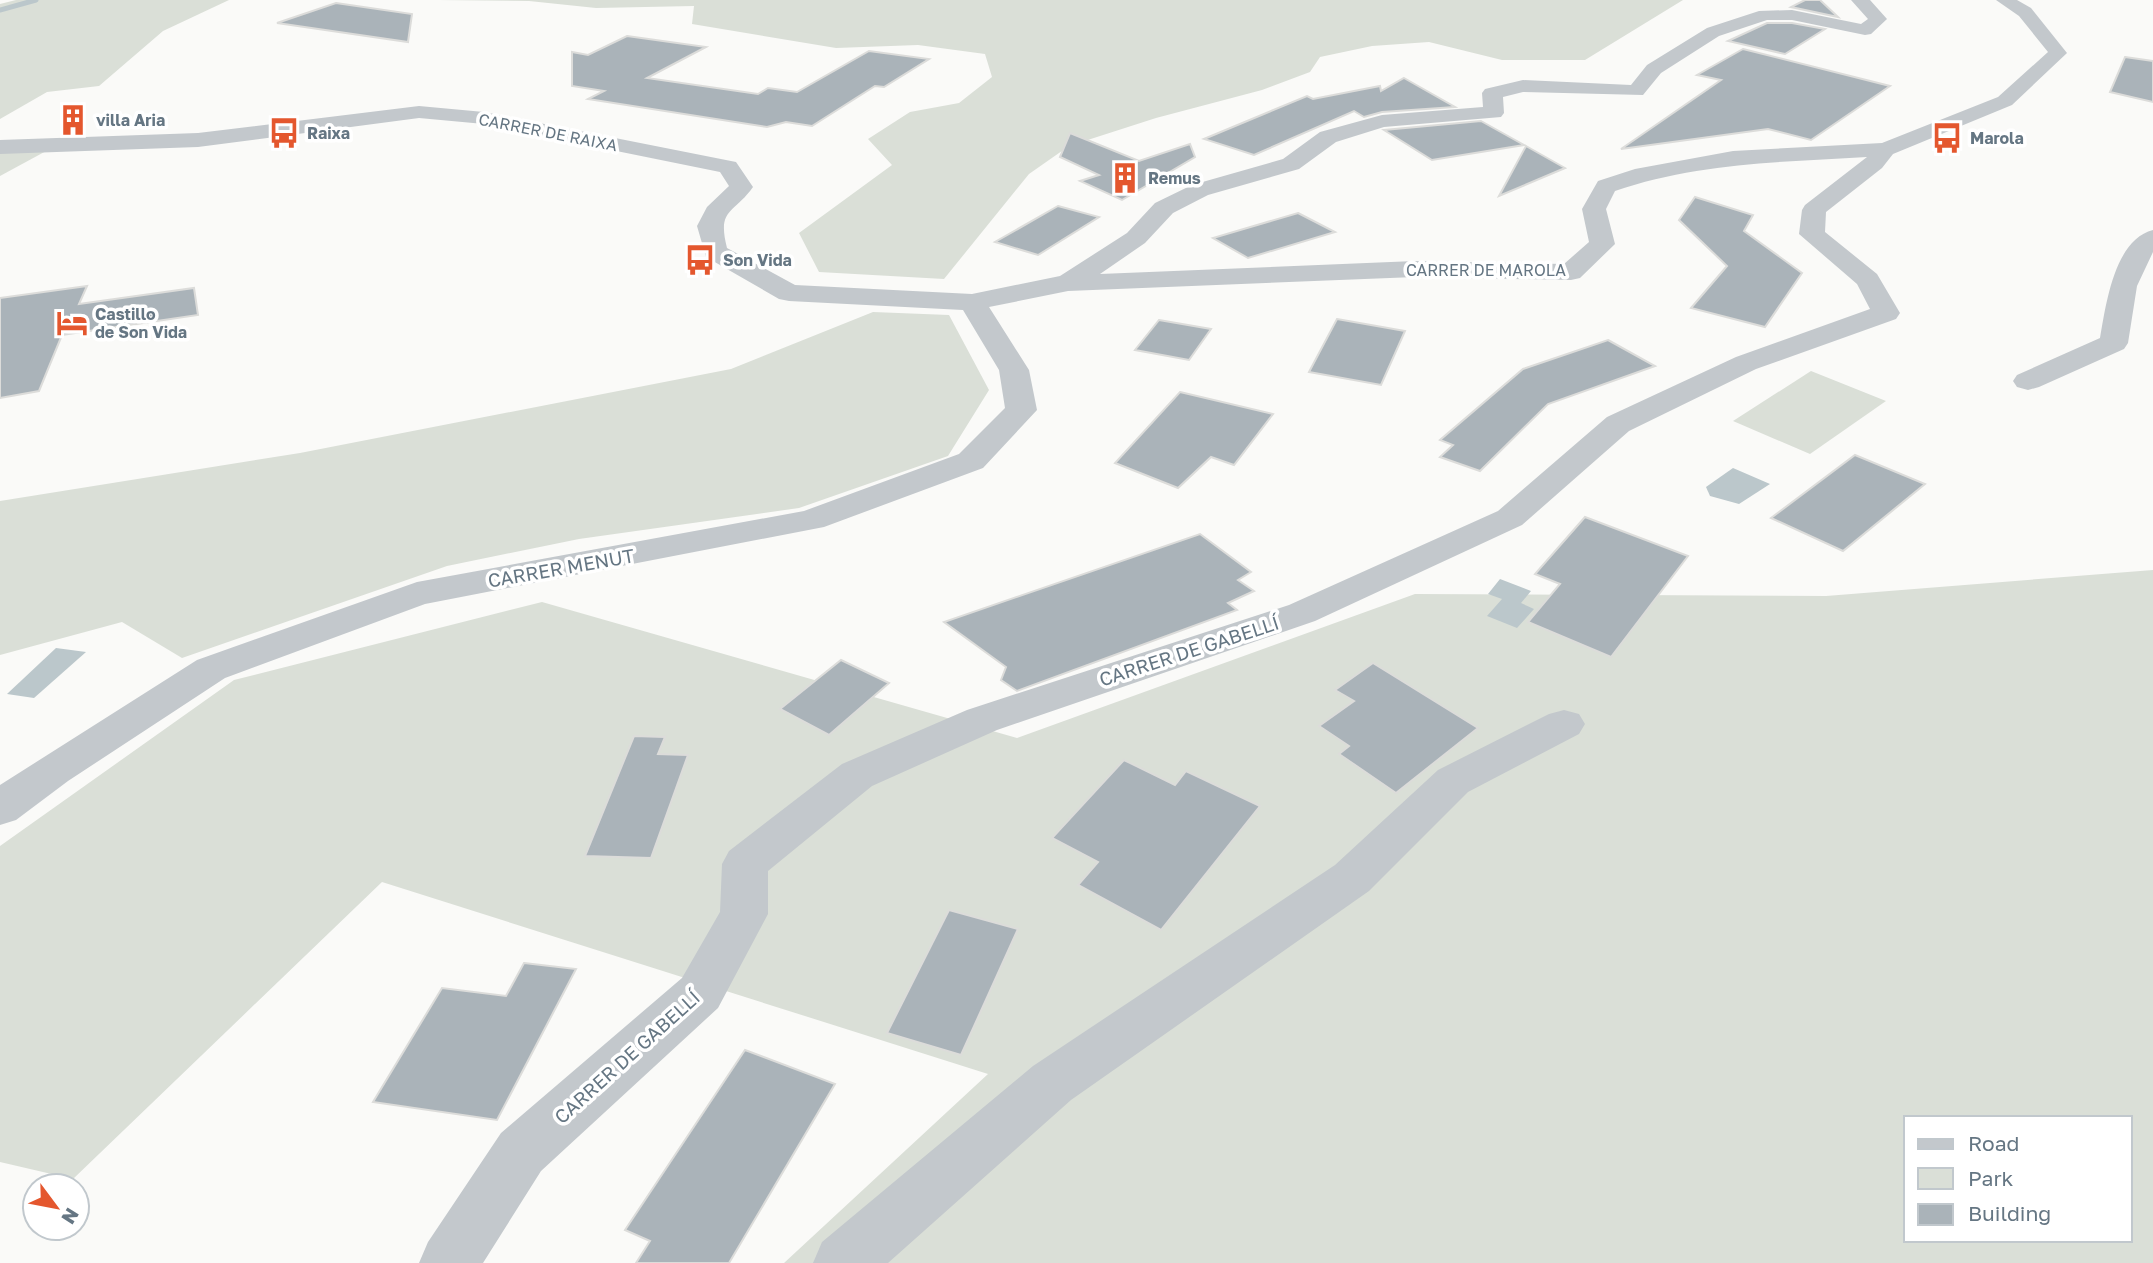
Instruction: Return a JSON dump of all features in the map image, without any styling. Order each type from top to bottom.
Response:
[{"type":"street","points":[[1068,283],[1136,237],[1164,208],[1200,190],[1291,164],[1328,137],[1382,121],[1494,114],[1492,93],[1522,86],[1636,91],[1654,69],[1713,32],[1765,15],[1791,15],[1865,30],[1878,19],[1860,0]]},
{"type":"street","name":"CARRER DE MAROLA","points":[[972,302],[1068,283],[1415,269],[1571,272],[1602,244],[1594,209],[1606,186],[1635,176],[1733,158],[1885,149],[2004,101],[2058,53],[2025,12],[2005,0]]},
{"type":"street","name":"CARRER DE RAIXA","points":[[0,147],[198,140],[419,113],[484,118],[728,167],[741,187],[716,212],[709,226],[715,251],[789,293],[972,302]]},
{"type":"street","name":"CARRER DE GABELLÍ","points":[[449,1263],[521,1152],[700,993],[744,914],[745,864],[857,775],[982,720],[1302,613],[1510,518],[1618,424],[1746,363],[1886,313],[1868,280],[1812,234],[1814,210],[1874,163],[1885,149]]},
{"type":"street","points":[[2028,381],[2114,343],[2123,280],[2141,247],[2153,237]]},
{"type":"street","name":"CARRER MENUT","points":[[0,808],[53,770],[211,669],[417,594],[812,520],[971,461],[1021,411],[1014,370],[972,302]]},
{"type":"street","points":[[843,1263],[1052,1083],[1352,878],[1453,782],[1564,724]]},
{"type":"green space","points":[[16,0],[229,0],[163,31],[99,86],[47,92],[0,119],[0,4]]},
{"type":"green space","points":[[438,0],[1683,0],[1585,60],[1502,60],[1429,42],[1372,46],[1320,57],[1310,72],[1262,90],[1156,118],[1069,146],[1029,174],[944,279],[819,272],[799,233],[892,165],[868,139],[910,112],[959,103],[992,77],[985,54],[918,45],[836,48],[692,24],[694,6],[596,8],[529,1]]},
{"type":"green space","points":[[48,150],[0,176],[0,151]]},
{"type":"green space","points":[[873,312],[949,315],[989,390],[948,456],[799,508],[579,539],[447,566],[182,658],[122,622],[0,655],[0,501],[300,453],[731,369]]},
{"type":"green space","points":[[1811,371],[1886,401],[1810,454],[1733,421]]},
{"type":"green space","points":[[2153,570],[2153,1263],[784,1263],[988,1074],[382,882],[80,1172],[43,1172],[0,1162],[0,846],[234,680],[542,602],[1017,738],[1415,594],[1826,596]]},
{"type":"shaded area","points":[[1733,468],[1770,484],[1739,504],[1710,496],[1706,487]]},
{"type":"shaded area","points":[[1500,579],[1531,591],[1521,603],[1534,609],[1517,628],[1487,616],[1502,599],[1488,594]]},
{"type":"shaded area","points":[[56,648],[86,652],[34,698],[7,694]]},
{"type":"building","points":[[1805,0],[1820,0],[1838,17],[1791,7]]},
{"type":"building","points":[[336,3],[412,14],[408,42],[277,23]]},
{"type":"building","points":[[1767,23],[1792,23],[1825,29],[1785,54],[1728,41]]},
{"type":"building","points":[[627,36],[706,47],[647,78],[758,94],[768,88],[797,92],[869,51],[929,59],[884,87],[875,86],[812,126],[786,122],[767,127],[588,99],[604,91],[572,86],[572,52],[588,55]]},
{"type":"building","points":[[1743,49],[1890,86],[1811,140],[1768,129],[1621,149],[1721,80],[1697,75]]},
{"type":"building","points":[[2125,57],[2153,61],[2153,102],[2110,92]]},
{"type":"building","points":[[1404,78],[1455,107],[1382,112],[1364,117],[1354,111],[1254,155],[1204,139],[1307,96],[1313,99],[1380,86],[1381,91]]},
{"type":"building","points":[[1481,121],[1524,145],[1432,160],[1384,130]]},
{"type":"building","points":[[1070,133],[1139,161],[1190,144],[1195,157],[1122,200],[1080,181],[1099,175],[1060,157]]},
{"type":"building","points":[[1526,146],[1565,168],[1499,196]]},
{"type":"building","points":[[1695,197],[1753,215],[1744,231],[1802,273],[1765,327],[1691,308],[1727,266],[1679,220]]},
{"type":"building","points":[[1058,206],[1099,217],[1038,255],[995,242]]},
{"type":"building","points":[[1298,213],[1335,232],[1248,258],[1213,238]]},
{"type":"building","name":"Castillo de Son Vida","points":[[87,286],[79,304],[194,288],[198,315],[62,335],[39,391],[0,398],[0,298]]},
{"type":"building","points":[[1337,319],[1405,331],[1381,385],[1309,372]]},
{"type":"building","points":[[1159,320],[1211,329],[1189,360],[1135,350]]},
{"type":"building","points":[[1608,340],[1655,366],[1548,404],[1480,471],[1440,457],[1453,445],[1440,440],[1523,369]]},
{"type":"building","points":[[1180,392],[1273,414],[1234,465],[1211,457],[1178,488],[1115,463]]},
{"type":"building","points":[[1855,455],[1925,484],[1843,551],[1771,518]]},
{"type":"building","points":[[1585,517],[1688,556],[1611,657],[1528,622],[1560,584],[1535,574]]},
{"type":"building","points":[[1200,534],[1251,572],[1238,580],[1254,591],[1228,603],[1237,610],[1017,691],[1001,680],[1006,667],[944,622]]},
{"type":"building","points":[[841,660],[889,683],[829,735],[780,709]]},
{"type":"building","points":[[1373,663],[1478,728],[1396,793],[1339,754],[1349,746],[1319,726],[1354,701],[1335,690]]},
{"type":"building","points":[[634,736],[665,737],[658,754],[688,755],[651,858],[585,856]]},
{"type":"building","points":[[1124,760],[1175,785],[1186,771],[1260,806],[1161,930],[1078,885],[1098,862],[1052,838]]},
{"type":"building","points":[[949,910],[1018,929],[961,1055],[887,1033]]},
{"type":"building","points":[[524,963],[576,969],[497,1120],[373,1102],[442,988],[506,996]]},
{"type":"building","points":[[745,1050],[835,1084],[729,1263],[636,1263],[650,1241],[625,1230]]},
{"type":"waterway","points":[[0,10],[36,0]]},
{"type":"place","name":"villa Aria","points":[[73,120]]},
{"type":"place","name":"Raixa","points":[[284,133]]},
{"type":"place","name":"Marola","points":[[1947,138]]},
{"type":"place","name":"Remus","points":[[1125,178]]},
{"type":"place","name":"Son Vida","points":[[700,260]]},
{"type":"place","name":"Castillo de Son Vida","points":[[72,323]]}]
